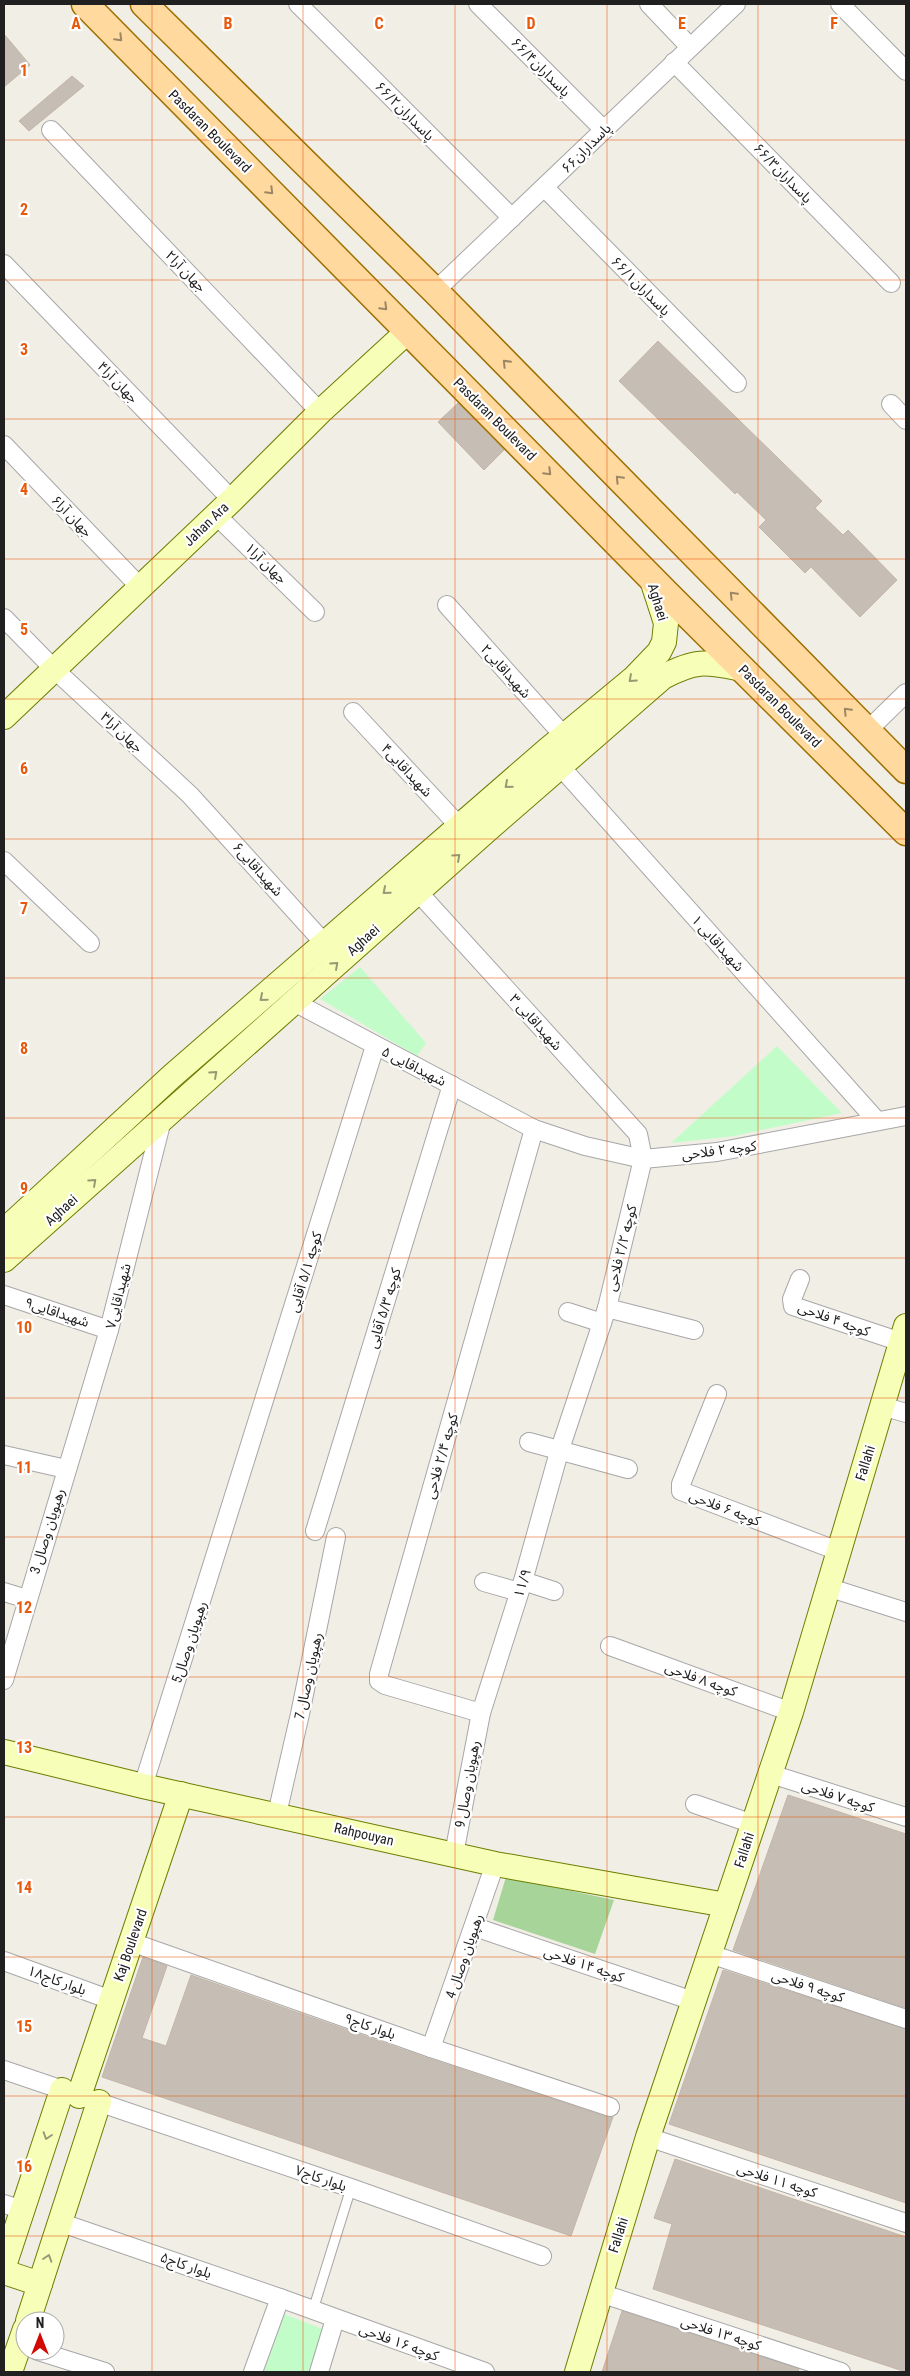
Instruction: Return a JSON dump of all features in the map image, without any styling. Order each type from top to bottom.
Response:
[{"type":"main road","name":"Pasdaran Boulevard","points":[[85,4],[742,669],[906,832]]},
{"type":"main road","points":[[144,4],[435,291],[906,770]]},
{"type":"street","name":"پاسداران۶۶/۲","points":[[298,4],[512,218]]},
{"type":"street","name":"پاسداران۶۶/۴","points":[[478,4],[604,130]]},
{"type":"street","points":[[649,4],[690,47]]},
{"type":"street","name":"پاسداران۶۶","points":[[435,291],[736,4]]},
{"type":"street","points":[[840,4],[906,72]]},
{"type":"street","name":"پاسداران۶۶/۳","points":[[674,62],[891,283]]},
{"type":"street","name":"جهان آرا۲","points":[[51,130],[320,412]]},
{"type":"street","name":"پاسداران۶۶/۱","points":[[545,188],[737,384]]},
{"type":"street","name":"جهان آرا۴","points":[[4,264],[224,507]]},
{"type":"street","name":"Jahan Ara","points":[[4,717],[224,507],[320,412],[408,331]]},
{"type":"street","points":[[891,404],[906,420]]},
{"type":"street","name":"جهان آرا۶","points":[[4,445],[140,587]]},
{"type":"street","name":"جهان آرا۱","points":[[224,507],[315,612]]},
{"type":"street","name":"Aghaei","points":[[4,1260],[560,766],[571,743],[659,652],[664,642],[666,623],[650,576]]},
{"type":"street","name":"شهیداقایی۲","points":[[447,605],[571,743]]},
{"type":"street","name":"جهان آرا۳","points":[[4,618],[54,669],[190,795]]},
{"type":"street","points":[[659,652],[666,651],[676,656],[675,671]]},
{"type":"street","name":"Aghaei","points":[[4,1231],[172,1076],[460,827],[571,743],[663,677],[685,665],[709,663],[742,669]]},
{"type":"street","points":[[867,731],[906,693]]},
{"type":"street","name":"شهیداقایی۴","points":[[353,712],[460,827]]},
{"type":"street","name":"۱ شهیداقایی","points":[[560,766],[877,1121]]},
{"type":"street","name":"شهیداقایی۶","points":[[190,795],[325,944]]},
{"type":"street","points":[[4,861],[90,943]]},
{"type":"street","name":"۳ شهیداقایی","points":[[418,892],[638,1134],[643,1159]]},
{"type":"street","name":"۵ شهیداقایی","points":[[294,1002],[534,1129]]},
{"type":"street","name":"کوچه ۵/۱ آقایی","points":[[235,1498],[375,1046]]},
{"type":"street","name":"کوچه ۵/۳ آقایی","points":[[315,1531],[452,1085]]},
{"type":"street","name":"کوچه ۲ فلاحی","points":[[534,1129],[585,1146],[643,1159],[717,1152],[906,1116]]},
{"type":"street","name":"شهیداقایی۷","points":[[66,1469],[109,1330],[162,1120]]},
{"type":"street","name":"کوچه ۲/۴ فلاحی","points":[[481,1713],[385,1685],[380,1682],[379,1674],[534,1129]]},
{"type":"street","name":"کوچه ۲/۲ فلاحی","points":[[643,1159],[604,1316],[694,1330]]},
{"type":"street","name":"کوچه ۴ فلاحی","points":[[800,1279],[792,1299],[793,1306],[904,1334]]},
{"type":"street","name":"شهیداقایی۹","points":[[4,1295],[109,1330]]},
{"type":"street","points":[[568,1312],[604,1316]]},
{"type":"street","name":"۱۱/۹","points":[[481,1713],[521,1587],[559,1452],[604,1316]]},
{"type":"street","name":"Fallahi","points":[[577,2372],[648,2137],[791,1712],[904,1334]]},
{"type":"street","name":"کوچه ۶ فلاحی","points":[[717,1394],[681,1484],[681,1491],[838,1551]]},
{"type":"street","points":[[882,1406],[906,1413]]},
{"type":"street","points":[[529,1442],[559,1452],[628,1469]]},
{"type":"street","points":[[4,1454],[66,1469]]},
{"type":"street","name":"3 رهپویان وصال","points":[[4,1680],[66,1469]]},
{"type":"street","name":"رهپویان وصال5","points":[[143,1786],[235,1498]]},
{"type":"street","name":"7 رهپویان وصال","points":[[277,1814],[300,1714],[336,1537]]},
{"type":"street","points":[[484,1582],[554,1591]]},
{"type":"street","points":[[827,1587],[906,1612]]},
{"type":"street","points":[[4,1592],[27,1599]]},
{"type":"street","name":"کوچه ۸ فلاحی","points":[[610,1646],[791,1712]]},
{"type":"street","name":"9 رهپویان وصال","points":[[454,1854],[481,1713]]},
{"type":"street","name":"Rahpouyan","points":[[4,1752],[143,1786],[277,1814],[495,1864],[726,1905]]},
{"type":"street","name":"کوچه ۷ فلاحی","points":[[770,1774],[906,1818]]},
{"type":"street","name":"Kaj Boulevard","points":[[31,2311],[59,2222],[80,2096],[181,1794]]},
{"type":"street","points":[[695,1804],[753,1824]]},
{"type":"street","name":"4 رهپویان وصال","points":[[431,2048],[475,1927],[495,1864]]},
{"type":"street","name":"کوچه ۱۴ فلاحی","points":[[475,1927],[693,2001]]},
{"type":"street","name":"بلوار کاج۹","points":[[131,1942],[431,2048],[610,2107]]},
{"type":"street","name":"کوچه ۹ فلاحی","points":[[710,1954],[906,2019]]},
{"type":"street","name":"بلوار کاج۱۸","points":[[4,1962],[111,2000]]},
{"type":"street","name":"بلوار کاج۷","points":[[4,2070],[351,2188],[542,2256]]},
{"type":"street","name":"Kaj Boulevard","points":[[4,2266],[13,2207],[80,2096]]},
{"type":"street","name":"کوچه ۱۱ فلاحی","points":[[648,2137],[906,2223]]},
{"type":"street","name":"بلوار کاج۵","points":[[59,2222],[313,2310]]},
{"type":"street","points":[[4,2272],[40,2284]]},
{"type":"street","name":"کوچه ۱۳ فلاحی","points":[[600,2293],[841,2372]]},
{"type":"street","points":[[253,2372],[280,2298]]},
{"type":"street","name":"کوچه ۱۶ فلاحی","points":[[313,2310],[485,2372]]},
{"type":"street","points":[[319,2372],[335,2319]]},
{"type":"street","points":[[65,2357],[105,2372]]},
{"type":"street","points":[[10,2372],[16,2361]]},
{"type":"lane","points":[[313,2310],[351,2188]]},
{"type":"green space","points":[[360,967],[426,1043],[417,1056],[320,999]]},
{"type":"green space","points":[[777,1046],[842,1113],[734,1136],[671,1143]]},
{"type":"green space","points":[[506,1877],[614,1900],[595,1954],[493,1920]]},
{"type":"green space","points":[[284,2314],[323,2329],[310,2372],[264,2372]]},
{"type":"building","points":[[4,34],[30,65],[4,87]]},
{"type":"building","points":[[72,76],[84,86],[29,131],[19,121]]},
{"type":"building","points":[[658,341],[822,501],[815,508],[843,535],[848,530],[897,580],[860,617],[811,567],[805,573],[759,527],[766,520],[737,492],[735,494],[619,381]]},
{"type":"building","points":[[458,403],[504,450],[484,470],[438,422]]},
{"type":"building","points":[[788,1795],[906,1834],[906,2008],[733,1950]]},
{"type":"building","points":[[143,1957],[167,1966],[142,2038],[166,2046],[191,1975],[427,2058],[607,2117],[613,2117],[571,2236],[102,2077]]},
{"type":"building","points":[[723,1970],[906,2029],[906,2203],[669,2124]]},
{"type":"building","points":[[675,2159],[906,2237],[906,2372],[653,2289],[672,2224],[654,2218]]},
{"type":"building","points":[[622,2311],[799,2369],[798,2372],[602,2372]]}]
